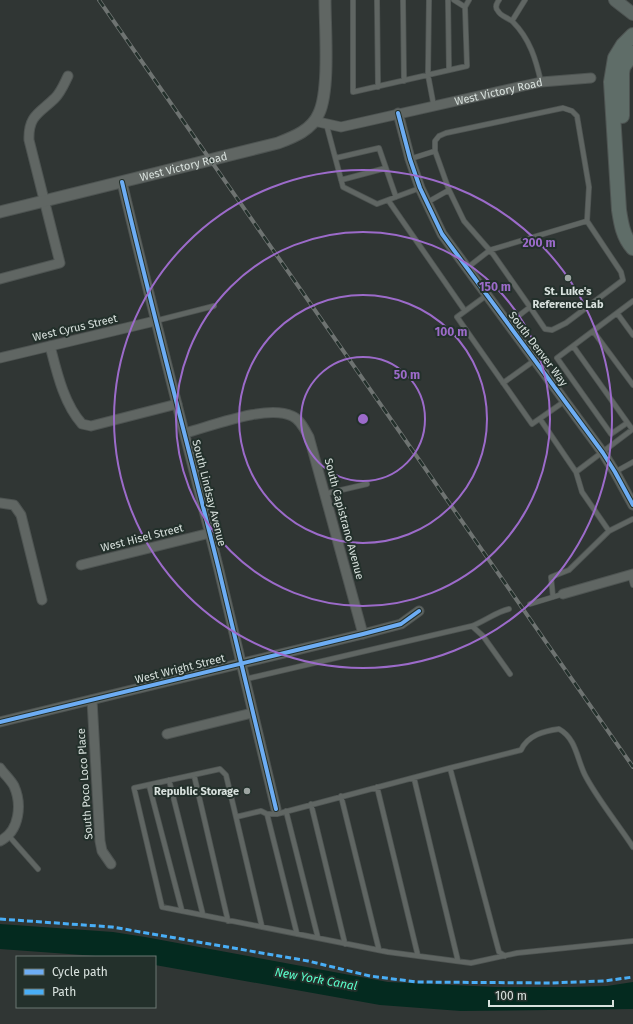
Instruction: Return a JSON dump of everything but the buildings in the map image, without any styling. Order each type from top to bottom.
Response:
[{"type":"main road","points":[[615,0],[633,14]]},
{"type":"main road","points":[[633,35],[623,45],[615,58],[611,82],[618,210],[622,227],[629,243],[633,248]]},
{"type":"main road","points":[[633,53],[623,67],[621,82],[628,212],[633,229]]},
{"type":"street","name":"West Victory Road","points":[[0,212],[278,143],[298,135],[314,121],[319,113],[324,94],[325,0]]},
{"type":"street","points":[[0,280],[60,263],[29,140],[29,130],[31,120],[56,97],[68,76]]},
{"type":"street","name":"West Victory Road","points":[[314,121],[340,127],[541,82],[591,78]]},
{"type":"street","name":"South Denver Way","points":[[398,113],[410,159],[420,188],[442,234],[603,453],[616,472],[633,505]]},
{"type":"street","name":"South Lindsay Avenue","points":[[122,182],[155,321],[185,433],[246,679],[252,713],[277,811]]},
{"type":"street","name":"West Cyrus Street","points":[[0,358],[155,321]]},
{"type":"street","points":[[50,346],[59,381],[74,416],[82,424],[92,426],[177,404]]},
{"type":"street","name":"South Capistrano Avenue","points":[[185,433],[265,411],[279,412],[293,416],[302,424],[309,437],[363,634]]},
{"type":"street","points":[[0,503],[14,504],[21,514],[42,600]]},
{"type":"street","name":"West Hisel Street","points":[[81,565],[210,533]]},
{"type":"street","points":[[563,594],[632,574]]},
{"type":"street","name":"West Wright Street","points":[[0,722],[401,624],[419,611]]},
{"type":"street","name":"South Poco Loco Place","points":[[92,700],[100,841],[102,851],[111,864]]},
{"type":"street","points":[[167,734],[252,713]]},
{"type":"street","points":[[0,768],[11,782],[16,792],[17,821],[8,835],[0,841]]},
{"type":"lane","points":[[353,0],[353,92],[467,66],[465,7],[469,0]]},
{"type":"lane","points":[[377,0],[378,87]]},
{"type":"lane","points":[[403,0],[404,80]]},
{"type":"lane","points":[[429,0],[428,75],[434,107]]},
{"type":"lane","points":[[448,0],[449,70]]},
{"type":"lane","points":[[454,0],[465,7]]},
{"type":"lane","points":[[498,0],[496,10],[500,15],[512,21],[532,48],[541,82]]},
{"type":"lane","points":[[512,21],[525,0]]},
{"type":"lane","points":[[563,108],[572,111],[577,116],[589,188],[588,221],[621,272],[623,280],[566,323],[552,330],[545,329],[490,250],[464,221],[449,190],[435,151],[435,141],[439,136],[446,133],[563,108]]},
{"type":"lane","points":[[326,123],[343,187],[377,204],[420,188]]},
{"type":"lane","points":[[336,158],[379,148],[396,197]]},
{"type":"lane","points":[[410,159],[435,151]]},
{"type":"lane","points":[[341,180],[386,168]]},
{"type":"lane","points":[[426,203],[449,190]]},
{"type":"lane","points":[[388,200],[466,311]]},
{"type":"lane","points":[[467,268],[490,250],[588,221]]},
{"type":"lane","points":[[486,295],[457,317],[532,424],[565,400]]},
{"type":"lane","points":[[627,423],[611,434],[557,358],[633,301]]},
{"type":"lane","points":[[155,321],[214,306]]},
{"type":"lane","points":[[508,324],[530,307]]},
{"type":"lane","points":[[617,313],[633,335]]},
{"type":"lane","points":[[594,331],[633,385]]},
{"type":"lane","points":[[573,346],[632,429],[603,453],[576,472]]},
{"type":"lane","points":[[503,383],[535,360]]},
{"type":"lane","points":[[540,419],[576,472],[582,492],[609,531]]},
{"type":"lane","points":[[616,472],[633,462]]},
{"type":"lane","points":[[324,494],[367,484]]},
{"type":"lane","points":[[553,597],[551,578],[568,570],[609,531],[633,519]]},
{"type":"lane","points":[[632,574],[633,585]]},
{"type":"lane","points":[[530,604],[563,594]]},
{"type":"lane","points":[[246,679],[472,626],[509,609]]},
{"type":"lane","points":[[472,626],[483,636],[510,674]]},
{"type":"lane","points":[[267,814],[277,811],[286,811],[521,750],[523,746],[536,734],[559,729],[566,733],[575,748],[586,777],[633,847]]},
{"type":"lane","points":[[450,768],[499,952],[505,956]]},
{"type":"lane","points":[[262,927],[226,776],[220,769],[134,788],[162,907],[345,944],[471,963],[505,956],[633,941]]},
{"type":"lane","points":[[194,775],[228,920]]},
{"type":"lane","points":[[414,778],[458,961]]},
{"type":"lane","points":[[169,780],[203,915]]},
{"type":"lane","points":[[149,785],[182,911]]},
{"type":"lane","points":[[377,787],[418,956]]},
{"type":"lane","points":[[341,796],[379,950]]},
{"type":"lane","points":[[310,804],[345,944]]},
{"type":"lane","points":[[236,817],[262,811],[267,814],[297,934]]},
{"type":"lane","points":[[286,811],[318,938]]},
{"type":"lane","points":[[8,835],[38,870]]},
{"type":"water","name":"New York Canal","points":[[0,924],[113,932],[388,982],[495,987],[572,987],[607,986],[633,982],[633,1009],[461,1011],[380,1005],[156,965],[156,956],[96,956],[0,949]]},
{"type":"railway","points":[[99,0],[633,767]]},
{"type":"marked path","points":[[0,919],[112,927],[308,961],[370,976],[417,982],[551,983],[604,981],[633,977]]},
{"type":"cycle path","points":[[398,113],[410,159],[420,188],[442,234],[603,453],[633,505]]},
{"type":"cycle path","points":[[122,182],[218,566],[276,809]]},
{"type":"cycle path","points":[[0,722],[401,624],[419,611]]},
{"type":"place","name":"St. Luke's Reference Lab","points":[[568,278]]},
{"type":"place","name":"Republic Storage","points":[[247,791]]}]
